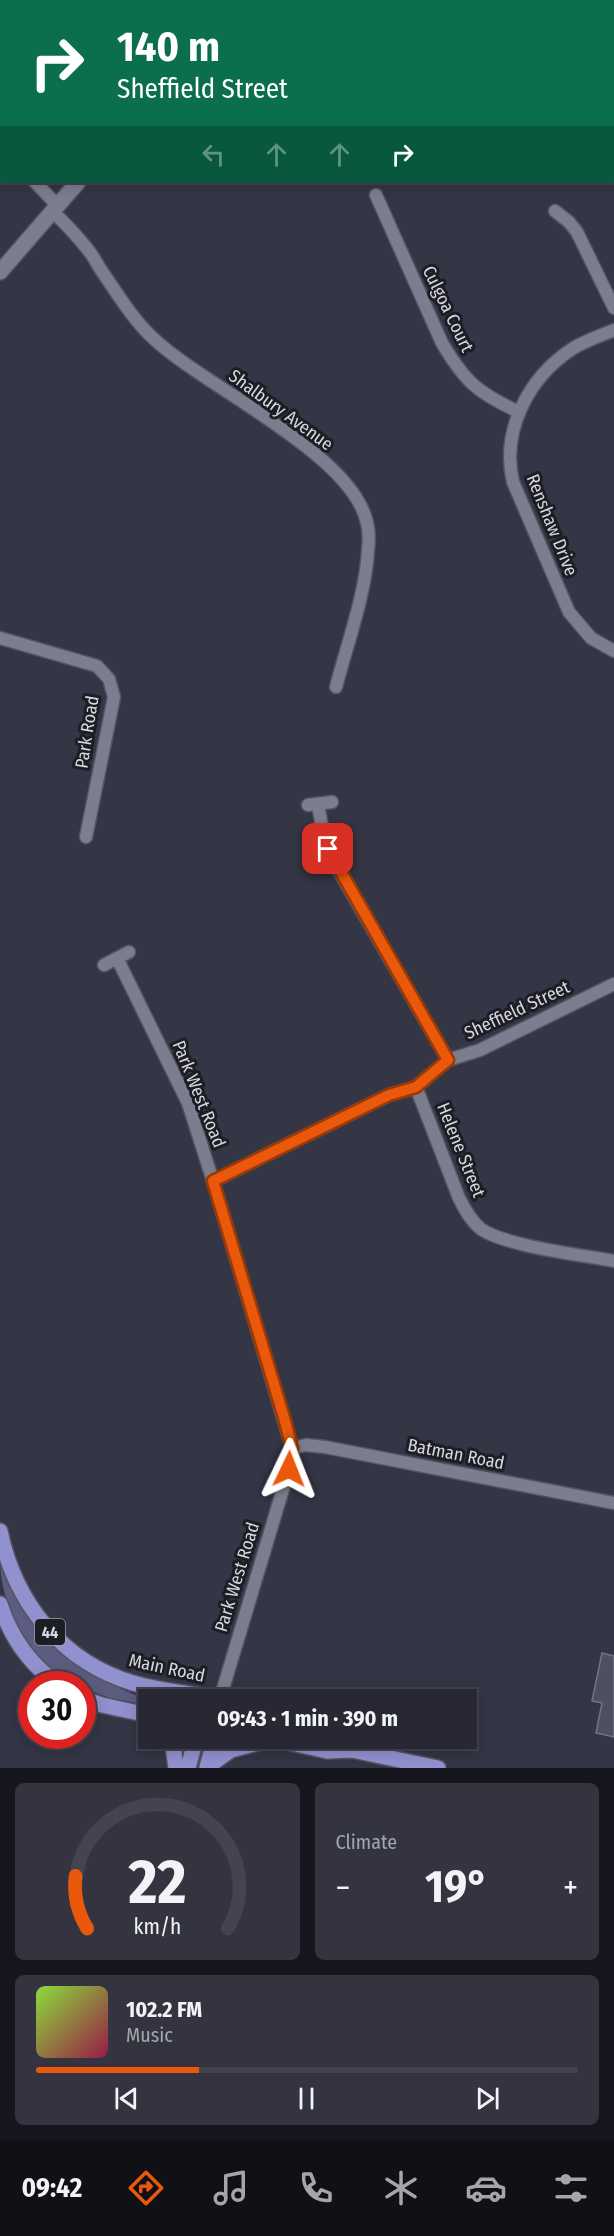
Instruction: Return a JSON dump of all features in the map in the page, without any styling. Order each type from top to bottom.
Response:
[{"type":"main road","name":"Main Road","points":[[0,1531],[12,1572],[26,1601],[43,1625],[74,1654],[103,1672],[133,1683],[166,1689]]},
{"type":"main road","name":"44","points":[[0,1604],[9,1630],[21,1649],[41,1671]]},
{"type":"main road","points":[[96,1703],[138,1713]]},
{"type":"main road","points":[[173,1749],[176,1768]]},
{"type":"main road","points":[[188,1768],[193,1749]]},
{"type":"main road","points":[[207,1767],[212,1749]]},
{"type":"main road","points":[[207,1767],[235,1749]]},
{"type":"main road","points":[[322,1749],[352,1750],[438,1768]]},
{"type":"street","name":"Shalbury Avenue","points":[[36,183],[152,337],[181,362],[285,431],[318,457],[346,486],[358,503],[367,522],[369,549],[366,573],[336,687]]},
{"type":"street","points":[[0,272],[77,183]]},
{"type":"street","name":"Culgoa Court","points":[[376,195],[442,343],[454,364],[474,386],[489,398],[519,412]]},
{"type":"street","points":[[555,212],[569,222],[577,232],[614,308]]},
{"type":"street","name":"Renshaw Drive","points":[[614,330],[571,350],[558,360],[529,392],[513,426],[509,465],[513,482],[569,612],[591,638],[614,651]]},
{"type":"street","name":"Park Road","points":[[0,638],[97,666],[109,679],[114,697],[86,837]]},
{"type":"street","points":[[332,802],[313,804],[332,859],[448,1060]]},
{"type":"street","points":[[104,965],[129,952]]},
{"type":"street","name":"Park West Road","points":[[117,958],[183,1091],[213,1181],[292,1448],[289,1469],[224,1689]]},
{"type":"street","name":"Sheffield Street","points":[[213,1181],[389,1095],[416,1087],[448,1060],[480,1050],[614,984]]},
{"type":"street","name":"Helene Street","points":[[416,1087],[459,1198],[467,1214],[477,1226],[490,1234],[511,1241],[614,1261]]},
{"type":"street","name":"Batman Road","points":[[292,1448],[306,1445],[325,1447],[614,1503]]},
{"type":"shaded area","points":[[0,1558],[22,1606],[37,1627],[65,1654],[89,1671],[54,1671],[31,1648],[14,1620],[1,1574]]},
{"type":"shaded area","points":[[96,1675],[138,1696],[138,1703],[96,1693]]},
{"type":"building","points":[[602,1653],[614,1656],[614,1737],[596,1733],[602,1703],[592,1701]]},
{"type":"route","points":[[289,1469],[292,1448],[285,1421],[213,1181],[389,1095],[416,1087],[448,1060],[328,849]]}]
